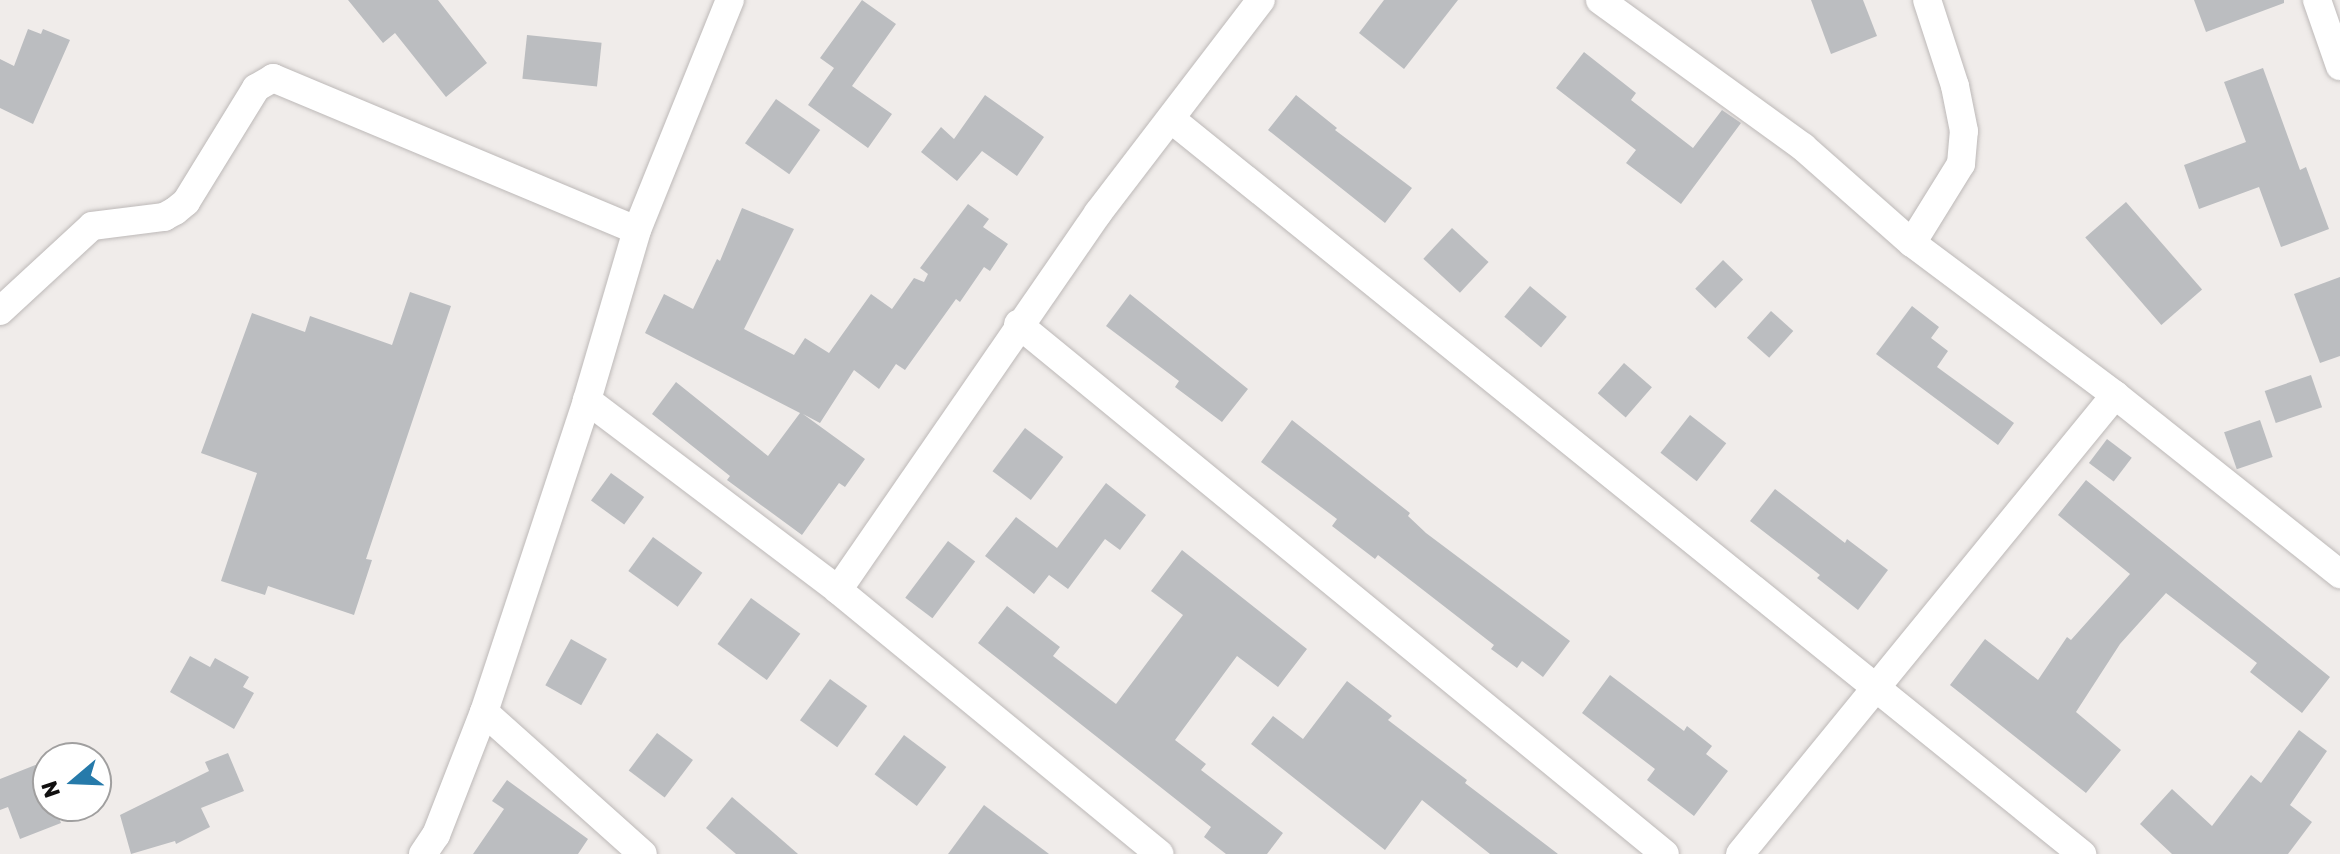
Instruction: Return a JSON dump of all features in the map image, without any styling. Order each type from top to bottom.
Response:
[{"type":"street","points":[[423,854],[436,835],[484,712],[587,400],[637,230],[730,0]]},
{"type":"street","points":[[838,590],[1018,324],[1261,0]]},
{"type":"street","points":[[1600,0],[1803,147],[1912,243],[2115,395],[2340,574]]},
{"type":"street","points":[[1912,243],[1961,164],[1964,131],[1955,86],[1927,0]]},
{"type":"street","points":[[2317,0],[2340,66]]},
{"type":"street","points":[[0,311],[92,226],[164,217],[186,202],[256,88],[273,78],[637,230]]},
{"type":"street","points":[[1171,119],[2082,854]]},
{"type":"street","points":[[1018,324],[1665,854]]},
{"type":"street","points":[[1740,854],[2115,395]]},
{"type":"street","points":[[587,400],[838,590],[1159,854]]},
{"type":"street","points":[[484,712],[626,849]]},
{"type":"building","points":[[348,0],[438,0],[487,63],[446,97],[395,33],[383,43]]},
{"type":"building","points":[[862,0],[896,24],[852,86],[892,114],[868,148],[808,105],[834,68],[820,58]]},
{"type":"building","points":[[1384,0],[1458,0],[1404,69],[1359,33]]},
{"type":"building","points":[[1811,0],[1863,0],[1877,36],[1831,54]]},
{"type":"building","points":[[2194,0],[2284,0],[2284,3],[2206,32]]},
{"type":"building","points":[[28,29],[41,34],[43,29],[70,40],[33,124],[0,108],[0,59],[14,66]]},
{"type":"building","points":[[527,35],[602,43],[597,87],[522,79]]},
{"type":"building","points":[[1584,52],[1636,93],[1631,100],[1693,148],[1722,110],[1741,123],[1681,204],[1626,163],[1636,150],[1556,88]]},
{"type":"building","points":[[2263,68],[2300,170],[2306,167],[2329,229],[2281,247],[2259,187],[2199,209],[2184,165],[2246,142],[2224,82]]},
{"type":"building","points":[[985,95],[1044,137],[1017,176],[982,151],[957,181],[921,152],[941,127],[954,139]]},
{"type":"building","points":[[1296,95],[1337,128],[1335,130],[1412,188],[1385,223],[1268,130]]},
{"type":"building","points":[[776,99],[820,130],[789,174],[745,143]]},
{"type":"building","points":[[2126,202],[2202,290],[2161,325],[2085,237]]},
{"type":"building","points":[[968,204],[989,219],[983,227],[1008,244],[990,271],[984,267],[960,302],[956,299],[905,370],[896,364],[879,389],[854,370],[820,423],[803,414],[865,459],[845,487],[839,483],[802,535],[727,480],[730,476],[652,414],[676,382],[768,456],[800,413],[645,333],[664,294],[693,309],[717,259],[720,261],[742,208],[794,229],[744,329],[794,355],[805,338],[829,353],[871,294],[892,309],[914,278],[924,282],[928,274],[920,268]]},
{"type":"building","points":[[1452,228],[1489,262],[1460,293],[1423,259]]},
{"type":"building","points":[[1723,260],[1743,279],[1715,308],[1695,289]]},
{"type":"building","points":[[2340,277],[2340,356],[2320,363],[2294,294]]},
{"type":"building","points":[[1530,286],[1567,317],[1541,347],[1504,317]]},
{"type":"building","points":[[410,292],[451,306],[366,559],[372,560],[354,615],[268,586],[265,595],[221,581],[257,473],[201,453],[252,313],[305,332],[310,316],[392,345]]},
{"type":"building","points":[[1130,294],[1248,389],[1222,422],[1175,387],[1179,381],[1106,326]]},
{"type":"building","points":[[1912,306],[1939,327],[1931,338],[1948,351],[1937,367],[2014,423],[1998,445],[1876,354]]},
{"type":"building","points":[[1771,311],[1793,331],[1769,358],[1747,338]]},
{"type":"building","points":[[1624,363],[1652,387],[1626,417],[1598,393]]},
{"type":"building","points":[[2311,375],[2322,407],[2276,423],[2265,391]]},
{"type":"building","points":[[1690,415],[1726,443],[1697,481],[1660,453]]},
{"type":"building","points":[[1292,420],[1410,513],[1408,516],[1426,533],[1570,641],[1543,677],[1522,661],[1517,668],[1491,649],[1494,645],[1378,555],[1375,559],[1332,526],[1337,519],[1261,462]]},
{"type":"building","points":[[2260,420],[2273,457],[2237,469],[2224,432]]},
{"type":"building","points":[[1025,428],[1063,457],[1031,500],[993,471]]},
{"type":"building","points":[[2107,439],[2132,458],[2114,482],[2089,463]]},
{"type":"building","points":[[611,473],[644,497],[624,525],[591,501]]},
{"type":"building","points":[[2086,480],[2330,677],[2302,713],[2250,672],[2257,663],[2166,593],[2120,644],[2076,712],[2121,750],[2086,793],[1950,685],[1985,639],[2038,680],[2067,637],[2071,640],[2130,574],[2058,515]]},
{"type":"building","points":[[1106,483],[1146,515],[1120,550],[1105,539],[1068,589],[1049,575],[1034,594],[985,556],[1016,517],[1057,548]]},
{"type":"building","points":[[1775,489],[1845,543],[1847,539],[1888,570],[1858,610],[1817,578],[1820,575],[1750,521]]},
{"type":"building","points":[[653,537],[702,573],[678,607],[628,571]]},
{"type":"building","points":[[948,541],[975,561],[932,618],[905,598]]},
{"type":"building","points":[[1182,550],[1307,649],[1278,687],[1237,656],[1175,740],[1206,764],[1201,770],[1283,833],[1267,854],[1226,854],[1204,837],[1211,827],[978,643],[1007,606],[1060,647],[1053,656],[1116,704],[1183,615],[1151,591]]},
{"type":"building","points":[[751,598],[800,634],[767,680],[717,644]]},
{"type":"building","points":[[571,639],[607,659],[581,705],[545,685]]},
{"type":"building","points":[[190,656],[210,667],[215,658],[249,677],[243,687],[254,693],[234,729],[170,692]]},
{"type":"building","points":[[1610,675],[1684,731],[1687,726],[1712,746],[1706,754],[1728,771],[1694,816],[1647,780],[1655,769],[1582,713]]},
{"type":"building","points":[[830,679],[867,706],[837,747],[800,720]]},
{"type":"building","points":[[1347,681],[1392,716],[1388,720],[1558,854],[1490,854],[1422,800],[1385,850],[1251,744],[1273,716],[1303,739]]},
{"type":"building","points":[[2299,730],[2327,751],[2290,805],[2312,822],[2288,854],[2172,854],[2140,824],[2172,789],[2212,826],[2251,775],[2261,783]]},
{"type":"building","points":[[657,733],[693,760],[665,798],[629,771]]},
{"type":"building","points":[[904,735],[946,767],[917,806],[875,774]]},
{"type":"building","points":[[228,753],[244,791],[201,808],[210,827],[176,844],[175,841],[131,854],[120,815],[209,771],[205,762]]},
{"type":"building","points":[[32,766],[32,822],[61,823],[20,839],[8,807],[0,810],[0,779]]},
{"type":"building","points":[[507,780],[588,839],[578,854],[473,854],[504,809],[492,801]]},
{"type":"building","points":[[732,797],[798,854],[736,854],[706,828]]},
{"type":"building","points":[[984,805],[1049,854],[948,854]]}]
